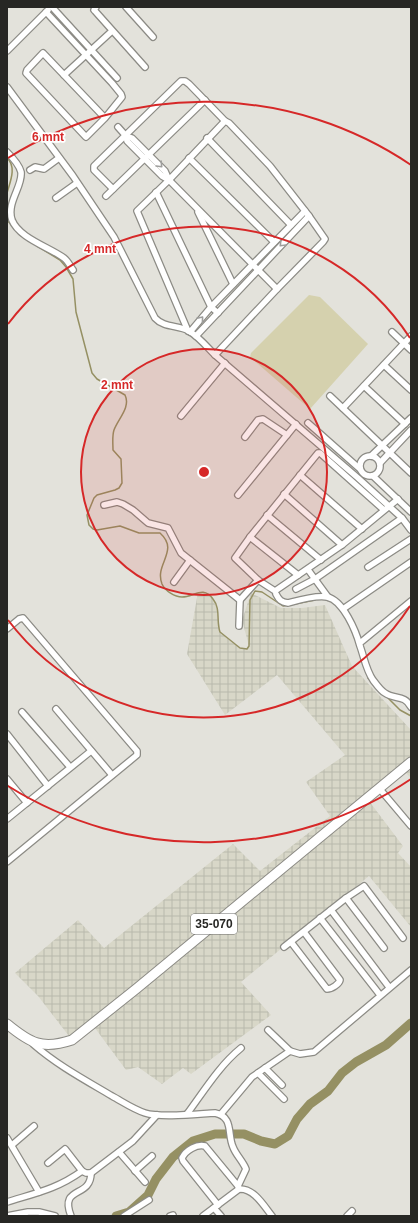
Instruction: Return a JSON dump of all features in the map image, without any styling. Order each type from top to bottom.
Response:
[{"type":"main road","name":"35-070","points":[[7,1024],[21,1036],[32,1042],[45,1045],[72,1040],[411,762]]},
{"type":"street","points":[[7,51],[52,7],[117,78]]},
{"type":"street","points":[[96,7],[94,11],[146,67]]},
{"type":"street","points":[[126,7],[153,37]]},
{"type":"street","points":[[131,7],[143,26]]},
{"type":"street","points":[[46,12],[121,94],[122,97],[105,118],[86,137],[26,73],[43,53],[105,118]]},
{"type":"street","points":[[64,75],[112,31]]},
{"type":"street","points":[[113,189],[93,168],[94,166],[181,81],[185,81],[225,121],[229,123],[270,166],[324,236],[324,241],[215,355]]},
{"type":"street","points":[[7,86],[114,237],[155,318],[159,322],[168,326],[189,331],[196,336],[215,355],[296,424],[361,473],[374,476],[411,512]]},
{"type":"street","points":[[106,196],[205,100]]},
{"type":"street","points":[[189,331],[137,214],[138,209],[169,180],[207,138],[225,121]]},
{"type":"street","points":[[118,127],[126,136],[132,138],[147,156],[166,171],[169,180],[277,289]]},
{"type":"street","points":[[207,138],[291,225]]},
{"type":"street","points":[[7,152],[15,161],[21,172],[11,211],[12,219],[16,227],[65,259],[73,270]]},
{"type":"street","points":[[30,170],[35,167],[44,169],[59,158]]},
{"type":"street","points":[[189,158],[274,242]]},
{"type":"street","points":[[56,198],[77,183]]},
{"type":"street","points":[[156,192],[211,307],[218,312]]},
{"type":"street","points":[[196,208],[233,284]]},
{"type":"street","points":[[189,331],[252,264],[305,211]]},
{"type":"street","points":[[196,336],[309,216]]},
{"type":"street","points":[[392,332],[411,350]]},
{"type":"street","points":[[343,408],[411,336]]},
{"type":"street","points":[[181,416],[225,363]]},
{"type":"street","points":[[384,365],[411,390]]},
{"type":"street","points":[[364,386],[404,424]]},
{"type":"street","points":[[330,396],[411,473]]},
{"type":"street","points":[[361,473],[360,465],[364,458],[371,456],[383,446],[411,418]]},
{"type":"street","points":[[245,437],[258,420],[263,419],[287,435]]},
{"type":"street","points":[[308,423],[361,473],[411,530]]},
{"type":"street","points":[[238,495],[296,424]]},
{"type":"street","points":[[309,434],[315,428]]},
{"type":"street","points":[[374,476],[380,471],[380,463],[411,430]]},
{"type":"street","points":[[384,510],[320,453],[317,454],[250,536],[235,558],[258,580],[275,591],[342,545],[398,499]]},
{"type":"street","points":[[371,456],[380,463]]},
{"type":"street","points":[[300,475],[362,529]]},
{"type":"street","points":[[284,494],[342,545]]},
{"type":"street","points":[[104,505],[116,502],[123,504],[133,510],[148,523],[154,526],[164,526],[168,528],[181,553],[240,600]]},
{"type":"street","points":[[267,515],[321,560]]},
{"type":"street","points":[[296,589],[315,579],[402,518]]},
{"type":"street","points":[[250,536],[298,576]]},
{"type":"street","points":[[368,567],[411,539]]},
{"type":"street","points":[[174,582],[190,560]]},
{"type":"street","points":[[343,609],[411,562]]},
{"type":"street","points":[[309,571],[328,597]]},
{"type":"street","points":[[239,626],[240,600],[258,580]]},
{"type":"street","points":[[276,594],[282,602],[288,603],[321,596],[334,600],[343,609],[350,622],[360,643],[368,671],[373,680],[384,693],[405,700],[411,708]]},
{"type":"street","points":[[360,643],[411,600]]},
{"type":"street","points":[[7,629],[20,618],[23,618],[137,751],[137,755],[135,757],[7,862]]},
{"type":"street","points":[[56,709],[112,775]]},
{"type":"street","points":[[22,712],[70,767]]},
{"type":"street","points":[[7,734],[48,786]]},
{"type":"street","points":[[7,819],[91,751]]},
{"type":"street","points":[[7,779],[27,803]]},
{"type":"street","points":[[380,788],[411,826]]},
{"type":"street","points":[[284,947],[330,910],[364,886],[404,938]]},
{"type":"street","points":[[346,898],[384,948]]},
{"type":"street","points":[[330,910],[389,987]]},
{"type":"street","points":[[320,918],[380,995]]},
{"type":"street","points":[[291,942],[327,989],[335,986],[340,980],[304,932]]},
{"type":"street","points":[[268,1030],[290,1051],[300,1054],[314,1052],[389,987],[411,970]]},
{"type":"street","points":[[32,1042],[43,1052],[86,1081],[145,1113],[156,1115],[215,1113],[221,1114],[227,1120],[232,1146],[246,1169],[239,1188],[203,1216]]},
{"type":"street","points":[[187,1114],[221,1067],[241,1048]]},
{"type":"street","points":[[221,1114],[247,1082],[258,1072],[290,1051]]},
{"type":"street","points":[[265,1068],[282,1085]]},
{"type":"street","points":[[258,1072],[284,1099]]},
{"type":"street","points":[[48,1164],[65,1149],[82,1171],[91,1173],[134,1141],[156,1115]]},
{"type":"street","points":[[12,1145],[34,1126]]},
{"type":"street","points":[[7,1138],[40,1192]]},
{"type":"street","points":[[221,1216],[216,1206],[183,1161],[182,1158],[184,1154],[196,1146],[205,1146],[239,1188],[254,1194],[272,1216]]},
{"type":"street","points":[[118,1152],[145,1182]]},
{"type":"street","points":[[135,1171],[152,1156]]},
{"type":"street","points":[[7,1202],[50,1190],[68,1181],[82,1171]]},
{"type":"street","points":[[71,1216],[67,1206],[69,1199],[88,1185],[91,1181],[91,1173]]},
{"type":"street","points":[[124,1216],[149,1200]]},
{"type":"street","points":[[347,1216],[352,1211]]},
{"type":"street","points":[[7,1216],[28,1212],[39,1212],[55,1216]]},
{"type":"shaded area","points":[[309,295],[320,297],[368,344],[310,409],[250,357],[251,353]]},
{"type":"shaded area","points":[[198,592],[208,594],[213,599],[218,611],[220,632],[231,642],[243,649],[247,649],[249,646],[242,620],[251,593],[281,608],[302,608],[325,605],[352,666],[411,730],[411,778],[406,773],[369,801],[403,846],[398,853],[411,867],[411,927],[369,876],[241,982],[271,1015],[191,1074],[183,1068],[162,1084],[138,1067],[126,1070],[92,1024],[72,1040],[38,996],[15,973],[78,920],[104,948],[233,844],[260,871],[330,816],[306,782],[345,755],[277,675],[225,715],[187,654]]},
{"type":"waterway","points":[[7,158],[12,166],[11,179],[7,193]]},
{"type":"waterway","points":[[7,220],[20,235],[25,238]]},
{"type":"waterway","points":[[37,246],[60,260],[73,279],[76,312],[92,373],[97,379],[125,395],[126,399],[125,408],[114,430],[113,437],[113,450],[121,459],[122,483],[119,488],[97,495],[94,498],[87,515],[89,525],[93,529],[97,530],[120,526],[139,533],[160,533],[166,540],[168,546],[160,577],[163,587],[170,593],[179,597],[186,597],[202,592],[209,595],[217,607],[220,632],[240,648],[247,649],[249,646],[250,600],[255,591],[262,592],[283,606],[288,605]]},
{"type":"waterway","points":[[295,604],[315,600]]},
{"type":"waterway","points":[[351,629],[357,644]]},
{"type":"waterway","points":[[368,678],[373,684]]},
{"type":"waterway","points":[[386,696],[400,710],[411,716]]},
{"type":"waterway","points":[[116,1216],[129,1212],[148,1195],[156,1179],[173,1157],[193,1141],[215,1134],[244,1134],[261,1141],[275,1144],[288,1136],[297,1119],[310,1104],[328,1091],[342,1073],[356,1062],[386,1045],[411,1023]]}]
